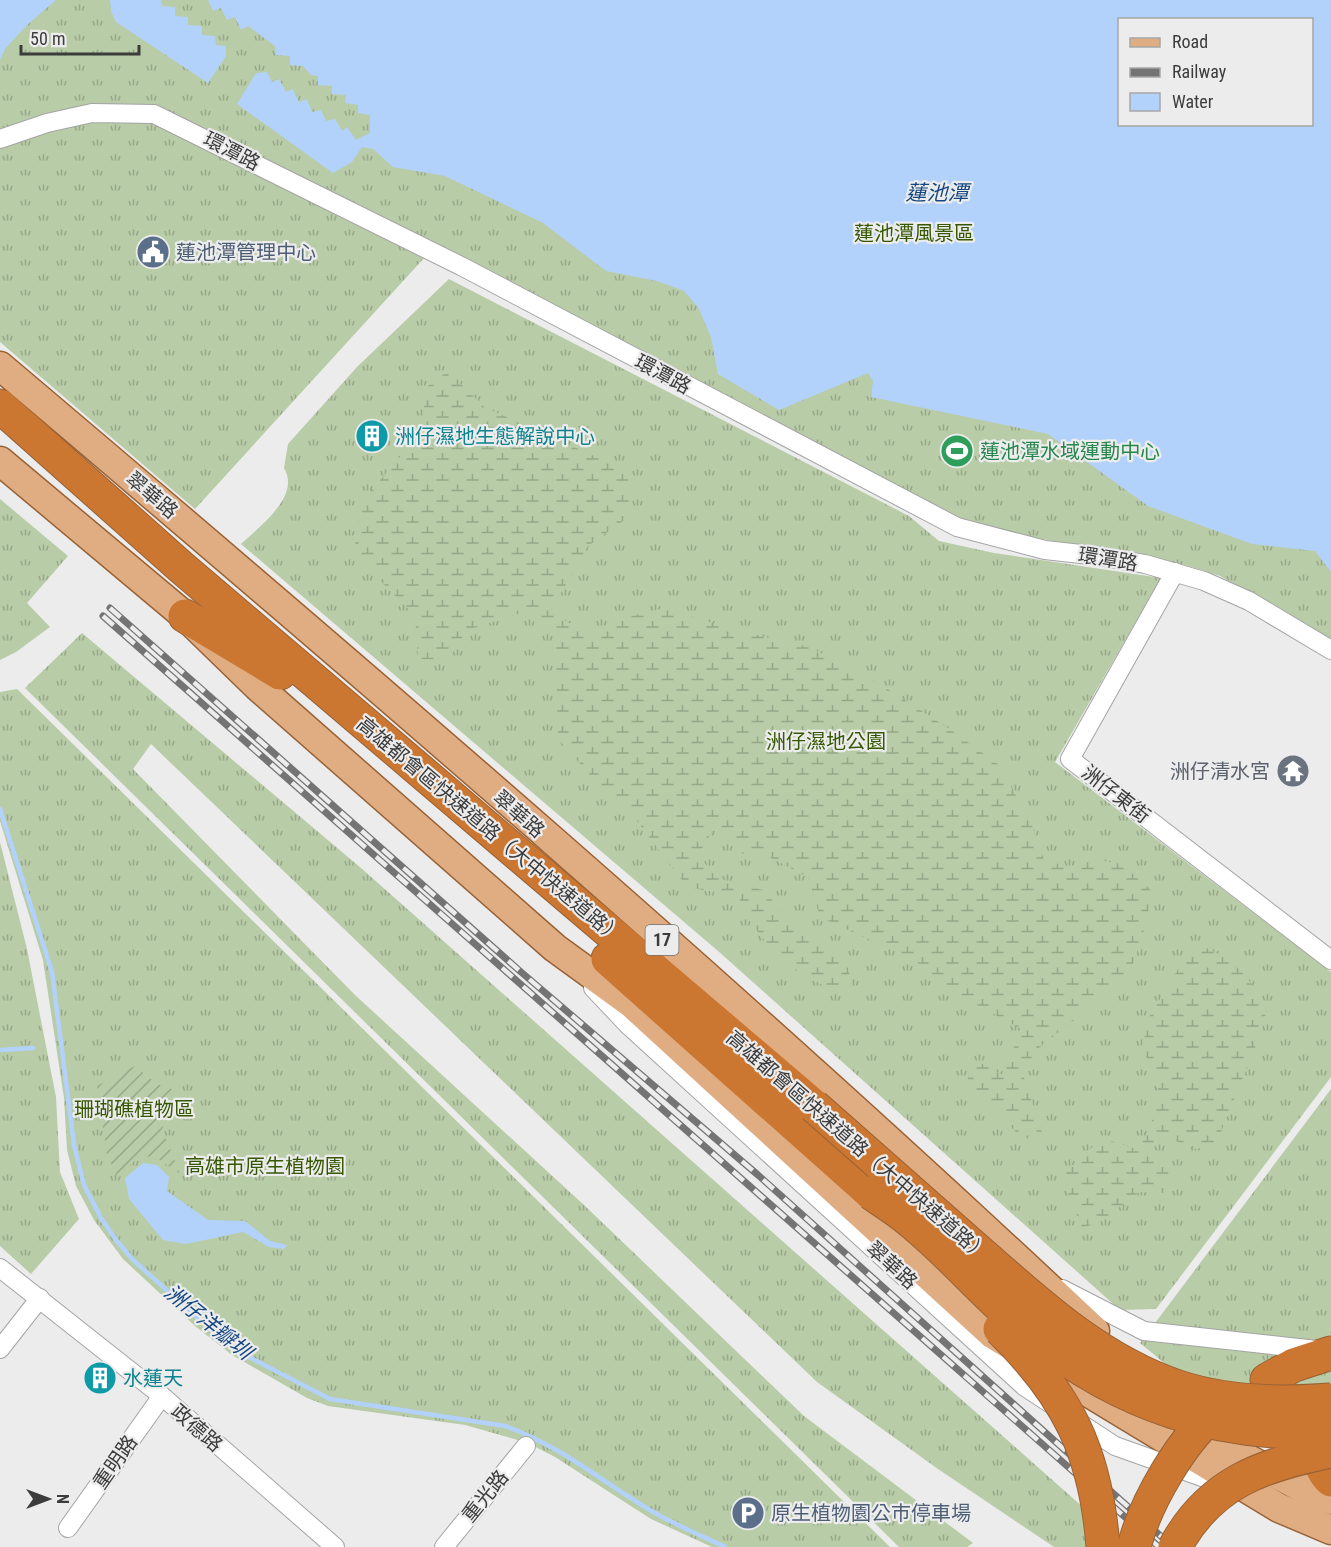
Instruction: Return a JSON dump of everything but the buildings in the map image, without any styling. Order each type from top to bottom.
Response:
[{"type":"highway","name":"高雄都會區快速道路（大中快速道路）","points":[[0,406],[181,567],[814,1106],[1045,1311],[1093,1346],[1158,1379],[1224,1399],[1331,1400]]},
{"type":"highway","name":"高雄都會區快速道路（大中快速道路）","points":[[185,616],[276,670],[327,711],[872,1193],[915,1225],[1032,1334],[1112,1387],[1182,1416],[1238,1429],[1331,1432]]},
{"type":"highway","points":[[872,1193],[903,1232],[1021,1349],[1059,1395],[1085,1448],[1100,1512],[1103,1547]]},
{"type":"highway","points":[[1134,1547],[1150,1503],[1165,1476],[1214,1414],[1242,1394],[1294,1365],[1331,1352]]},
{"type":"highway","points":[[1331,1424],[1324,1431],[1320,1452],[1321,1465],[1325,1475],[1331,1480]]},
{"type":"highway","points":[[1175,1547],[1187,1525],[1224,1488],[1271,1465],[1331,1451]]},
{"type":"main road","name":"翠華路","points":[[0,366],[316,634],[832,1089],[1215,1441],[1304,1489],[1331,1500]]},
{"type":"main road","name":"翠華路","points":[[0,461],[185,616],[257,686],[555,948],[632,1004],[992,1334],[1279,1508],[1331,1530]]},
{"type":"street","name":"環潭路","points":[[0,139],[47,123],[92,113],[154,114],[461,266],[957,527],[1045,550],[1099,555],[1175,572],[1249,601],[1331,650]]},
{"type":"street","name":"洲仔東街","points":[[1175,572],[1070,759],[1331,960]]},
{"type":"street","name":"政德路","points":[[0,1268],[162,1396],[335,1547]]},
{"type":"street","name":"翠華路","points":[[1030,1270],[1144,1331],[1331,1352]]},
{"type":"street","points":[[0,1349],[40,1298]]},
{"type":"street","name":"重明路","points":[[69,1528],[162,1396]]},
{"type":"street","name":"重光路","points":[[444,1547],[526,1446]]},
{"type":"green space","name":"蓮池潭","points":[[0,0],[1331,0],[1331,640],[1220,576],[1185,565],[1026,536],[954,517],[436,245],[195,509],[0,342]]},
{"type":"green space","name":"洲仔濕地公園","points":[[449,279],[909,516],[939,541],[994,553],[1161,578],[1055,762],[1331,972],[1331,1077],[1156,1309],[1120,1310],[718,951],[241,544],[276,510],[283,500],[288,479],[284,468],[288,444],[357,367]]},
{"type":"green space","points":[[448,371],[484,407],[628,471],[630,516],[588,546],[551,610],[586,635],[623,618],[664,608],[735,630],[809,647],[880,684],[948,728],[999,765],[1031,823],[1044,860],[1073,868],[1088,858],[1121,864],[1150,889],[1148,918],[1129,976],[1035,1051],[1023,1075],[1045,1142],[1021,1137],[967,1085],[971,1058],[1003,1075],[1021,1029],[963,997],[914,960],[820,917],[808,877],[769,857],[746,857],[716,825],[697,857],[724,880],[763,890],[796,927],[847,964],[852,985],[833,991],[780,960],[751,923],[738,896],[687,887],[634,817],[590,775],[558,739],[555,635],[521,613],[467,630],[448,660],[418,659],[415,616],[363,563],[353,538],[368,494],[419,435],[428,386]]},
{"type":"green space","points":[[0,499],[68,556],[27,603],[50,627],[16,652],[0,660]]},
{"type":"green space","points":[[82,633],[361,868],[1128,1547],[1054,1547],[938,1469],[817,1382],[151,744],[133,769],[355,995],[584,1205],[804,1416],[973,1543],[967,1547],[899,1547],[25,688]]},
{"type":"green space","name":"高雄市原生植物園","points":[[17,689],[890,1547],[712,1547],[651,1519],[555,1457],[528,1443],[465,1425],[328,1406],[307,1398],[232,1355],[195,1326],[123,1259],[94,1220],[76,1186],[67,1150],[64,1098],[43,960],[0,821],[0,692]]},
{"type":"green space","points":[[0,842],[27,949],[56,1097],[60,1172],[79,1219],[31,1274],[0,1246]]},
{"type":"green space","points":[[1194,943],[1219,954],[1238,968],[1260,997],[1267,1010],[1254,1051],[1216,1144],[1196,1149],[1171,1139],[1149,1149],[1170,1167],[1164,1193],[1139,1192],[1100,1222],[1082,1228],[1068,1193],[1064,1173],[1102,1138],[1139,1150],[1158,1100],[1156,1077],[1142,1050],[1148,1019]]},
{"type":"green space","name":"珊瑚礁植物區","points":[[135,1066],[157,1084],[177,1091],[162,1129],[180,1174],[154,1156],[137,1158],[118,1178],[107,1155],[97,1086]]},
{"type":"green space","points":[[1331,1089],[1331,1474],[1278,1451],[1253,1435],[1140,1343]]},
{"type":"water","points":[[0,0],[56,0],[27,25],[5,49],[0,60]]},
{"type":"water","points":[[110,0],[161,0],[162,6],[175,7],[175,16],[188,17],[188,25],[202,26],[202,35],[215,36],[216,45],[226,46],[226,56],[208,83],[116,22],[111,11]]},
{"type":"water","name":"蓮池潭","points":[[208,0],[1331,0],[1331,572],[1315,551],[1252,544],[1148,506],[1048,434],[871,397],[873,381],[868,373],[779,410],[718,374],[711,337],[698,307],[684,291],[657,281],[606,271],[543,223],[445,176],[393,167],[373,149],[362,147],[352,162],[333,173],[237,104],[256,73],[267,72],[272,82],[279,79],[286,92],[293,89],[299,102],[307,99],[312,112],[321,110],[326,121],[335,119],[342,131],[347,127],[356,140],[370,133],[370,115],[358,113],[358,105],[345,103],[346,95],[332,94],[332,86],[318,85],[318,76],[311,75],[303,66],[290,65],[290,56],[276,55],[275,46],[248,26],[241,30],[235,17],[227,20],[221,8],[213,11]]},
{"type":"water","points":[[143,1163],[157,1165],[169,1177],[167,1191],[208,1220],[245,1221],[270,1241],[287,1245],[284,1249],[269,1247],[243,1232],[186,1244],[163,1240],[129,1199],[125,1178]]},
{"type":"waterway","name":"洲仔洋瓣圳","points":[[0,809],[52,972],[74,1145],[84,1185],[101,1218],[133,1260],[239,1352],[330,1399],[505,1426],[563,1454],[655,1513],[725,1547]]},
{"type":"waterway","points":[[0,1050],[33,1048]]},
{"type":"railway","points":[[110,608],[521,972],[758,1175],[1173,1547]]},
{"type":"railway","points":[[103,616],[1159,1547]]},
{"type":"place","name":"蓮池潭管理中心","points":[[153,252]]},
{"type":"place","name":"洲仔濕地生態解說中心","points":[[372,436]]},
{"type":"place","name":"蓮池潭水域運動中心","points":[[957,451]]},
{"type":"place","name":"洲仔清水宮","points":[[1293,771]]},
{"type":"place","name":"水蓮天","points":[[100,1378]]},
{"type":"place","name":"原生植物園公巿停車場","points":[[748,1513]]},
{"type":"park label","name":"蓮池潭風景區","points":[[914,233]]}]
